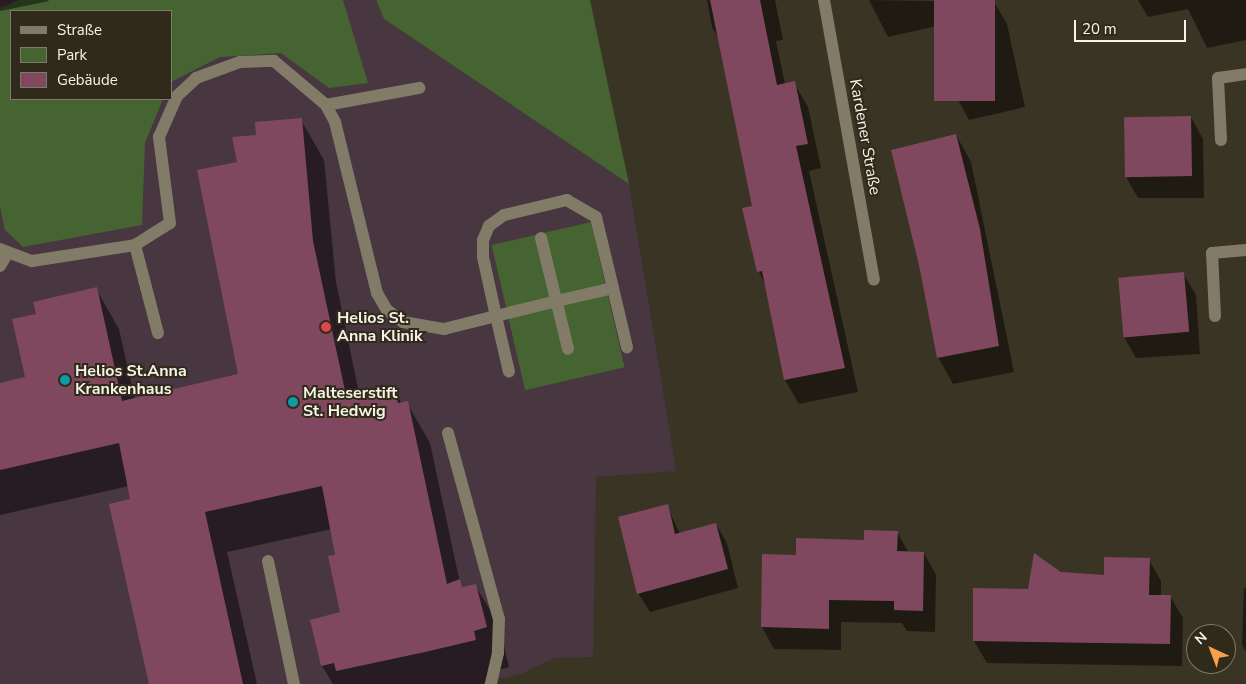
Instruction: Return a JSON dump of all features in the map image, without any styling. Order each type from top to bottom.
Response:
[{"type":"street","name":"Kardener Straße","points":[[824,0],[874,280]]},
{"type":"street","points":[[0,266],[4,250],[32,261],[135,245],[170,223],[159,137],[177,96],[196,78],[240,62],[274,61],[326,105],[335,122],[377,293],[387,310],[403,322],[428,328],[444,329],[613,288]]},
{"type":"street","points":[[1220,140],[1218,78],[1246,74]]},
{"type":"street","points":[[326,105],[419,88]]},
{"type":"street","points":[[509,372],[496,316],[483,240],[489,226],[504,215],[567,200],[586,208],[596,217],[627,347]]},
{"type":"street","points":[[542,238],[568,350]]},
{"type":"street","points":[[135,245],[158,333]]},
{"type":"street","points":[[1215,316],[1212,253],[1246,250]]},
{"type":"street","points":[[448,433],[499,619],[498,653],[491,684]]},
{"type":"street","points":[[268,561],[290,683]]},
{"type":"shaded area","name":"Helios St. Anna Klinik","points":[[0,0],[376,0],[384,19],[629,184],[676,471],[596,477],[593,657],[554,658],[521,674],[479,684],[0,684]]},
{"type":"green space","points":[[19,0],[343,0],[368,83],[329,88],[281,53],[220,57],[172,81],[172,10],[10,10],[10,100],[163,100],[145,143],[142,225],[23,247],[5,230],[0,207],[0,8]]},
{"type":"green space","points":[[376,0],[590,0],[629,184],[384,19]]},
{"type":"green space","points":[[591,222],[625,367],[525,390],[492,245]]},
{"type":"building","points":[[710,0],[760,0],[777,85],[795,81],[808,144],[796,146],[845,368],[784,380],[762,271],[757,272],[742,208],[752,206]]},
{"type":"building","points":[[934,0],[995,0],[995,101],[934,101]]},
{"type":"building","points":[[1191,116],[1192,176],[1125,177],[1124,117]]},
{"type":"building","name":"Malteserstift St. Hedwig","points":[[302,118],[313,241],[347,400],[395,389],[398,403],[408,401],[447,584],[460,579],[462,587],[476,584],[487,627],[474,631],[476,640],[425,652],[336,671],[334,663],[321,666],[310,620],[340,612],[328,556],[335,555],[322,486],[205,512],[243,684],[149,684],[109,504],[130,499],[119,443],[0,470],[0,383],[25,377],[12,319],[36,314],[33,302],[97,287],[122,401],[238,374],[197,170],[237,162],[232,137],[256,135],[255,122]]},
{"type":"building","points":[[956,134],[980,229],[999,346],[937,358],[919,265],[891,150]]},
{"type":"building","points":[[1184,272],[1189,332],[1123,338],[1118,278]]},
{"type":"building","points":[[668,504],[675,534],[716,523],[728,569],[637,594],[618,517]]},
{"type":"building","points":[[864,530],[898,531],[897,551],[924,552],[923,611],[894,610],[894,601],[829,600],[829,629],[761,627],[762,554],[796,555],[796,538],[864,540]]},
{"type":"building","points":[[1034,553],[1061,572],[1104,575],[1104,557],[1150,558],[1149,595],[1171,595],[1170,644],[973,641],[973,588],[1028,589]]},
{"type":"place","name":"Helios St. Anna Klinik","points":[[326,327]]},
{"type":"place","name":"Helios St.Anna Krankenhaus","points":[[65,380]]},
{"type":"place","name":"Malteserstift St. Hedwig","points":[[293,402]]}]
